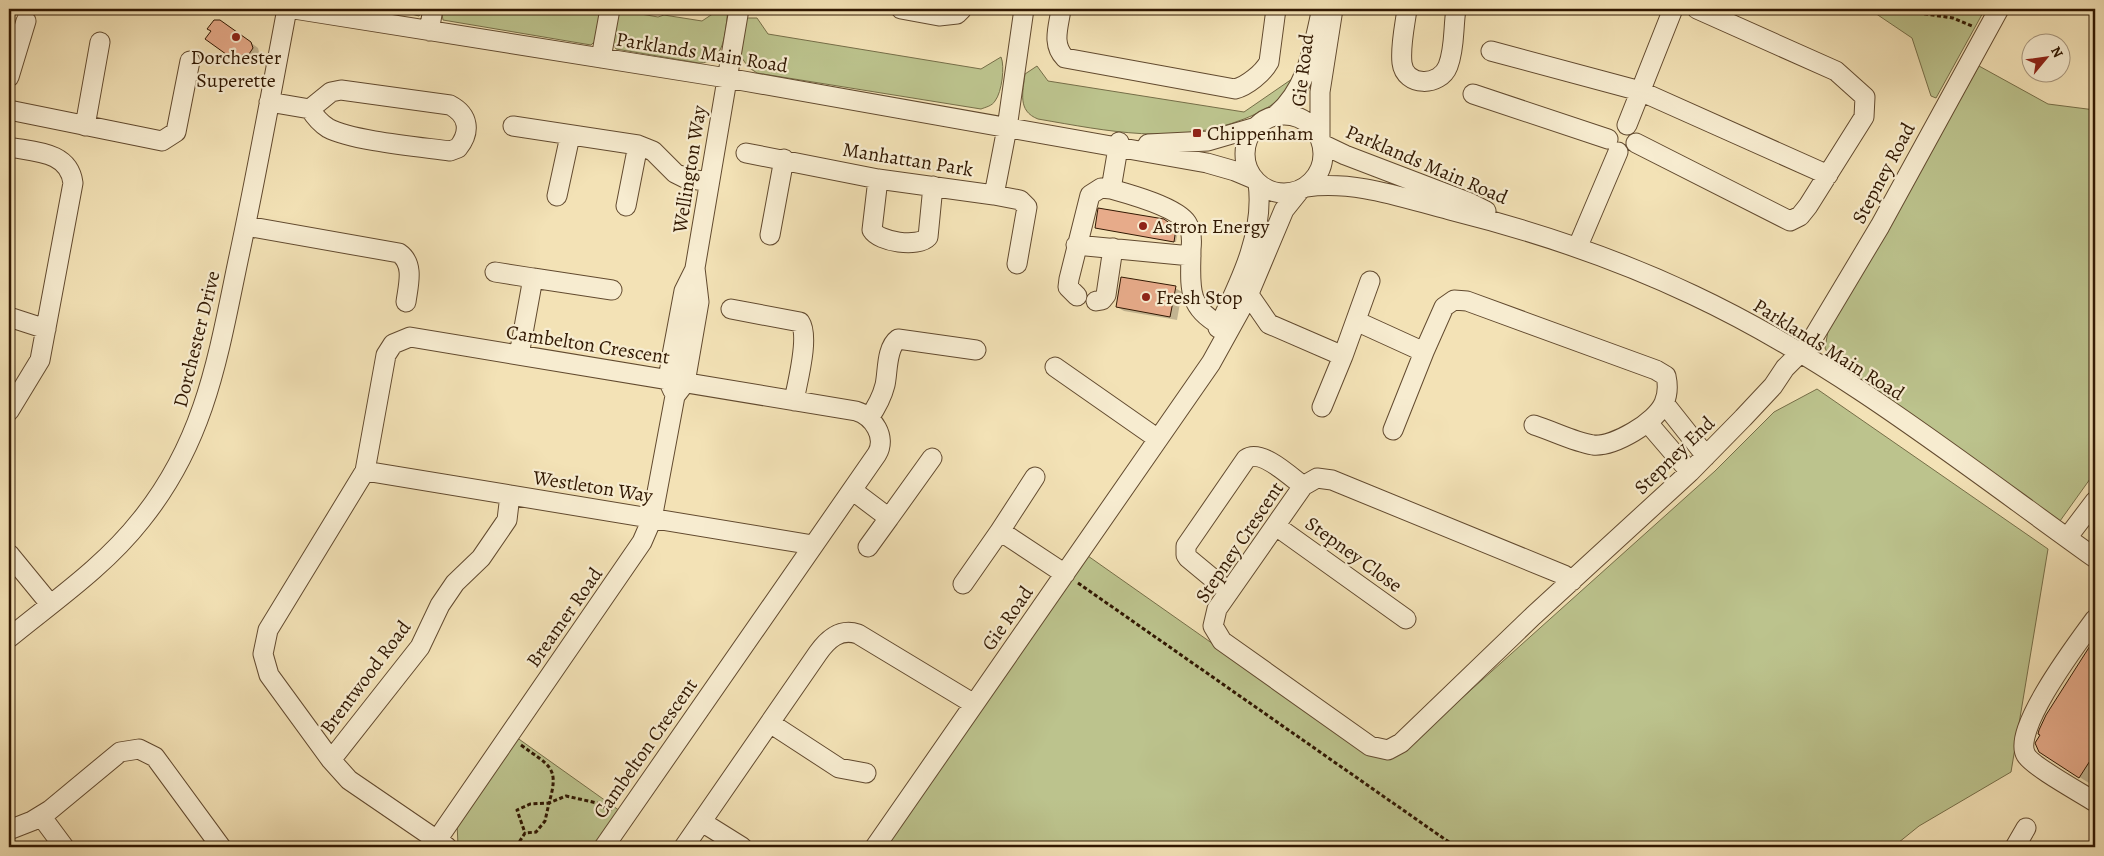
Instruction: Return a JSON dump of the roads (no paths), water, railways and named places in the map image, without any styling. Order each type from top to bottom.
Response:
[{"type":"street","name":"Dorchester Drive","points":[[9,638],[108,558],[125,539],[157,499],[184,453],[200,419],[214,375],[246,226],[286,9]]},
{"type":"street","name":"Parklands Main Road","points":[[294,9],[727,78],[1113,145],[1216,165],[1256,181]]},
{"type":"street","points":[[429,31],[433,9]]},
{"type":"street","points":[[601,58],[610,9]]},
{"type":"street","name":"Wellington Way","points":[[676,386],[698,302],[696,268],[739,9]]},
{"type":"street","points":[[901,9],[939,16],[957,14],[962,9]]},
{"type":"street","name":"Manhattan Park","points":[[746,153],[878,179],[994,195],[1007,128],[1024,9]]},
{"type":"street","points":[[1061,9],[1056,43],[1059,52],[1065,58],[1235,89],[1242,87],[1266,67],[1269,62],[1276,9]]},
{"type":"street","name":"Gie Road","points":[[1275,116],[1292,100],[1299,88],[1311,55],[1321,9]]},
{"type":"street","name":"Gie Road","points":[[1321,140],[1320,92],[1333,9]]},
{"type":"street","points":[[1407,9],[1402,65],[1410,77],[1430,82],[1440,79],[1448,68],[1452,50],[1456,9]]},
{"type":"street","points":[[1626,125],[1673,9]]},
{"type":"street","points":[[1636,143],[1790,221],[1800,216],[1808,206],[1864,117],[1865,97],[1836,71],[1697,9]]},
{"type":"street","name":"Stepney Road","points":[[1799,354],[1810,343],[1880,226],[1999,9]]},
{"type":"street","points":[[9,77],[26,21]]},
{"type":"street","points":[[85,126],[100,42]]},
{"type":"street","points":[[1491,51],[1640,91],[1828,175]]},
{"type":"street","points":[[9,110],[162,141],[168,140],[176,132],[190,61]]},
{"type":"street","points":[[269,102],[310,109],[318,121],[330,129],[385,141],[450,151],[458,148],[464,136],[465,117],[462,112],[450,105],[341,90],[330,92],[310,109]]},
{"type":"street","points":[[1473,94],[1613,146],[1629,152],[1636,143],[1635,132],[1626,125],[1614,127],[1613,146],[1578,246]]},
{"type":"street","points":[[1289,115],[1303,120],[1321,140],[1324,156],[1321,169],[1303,189],[1279,193],[1256,181],[1247,166],[1245,150],[1250,134],[1256,127],[1275,116],[1289,115]]},
{"type":"street","points":[[513,126],[638,145],[653,152],[675,173],[685,178],[709,182]]},
{"type":"street","name":"Parklands Main Road","points":[[1113,145],[1186,144],[1218,139],[1256,127]]},
{"type":"street","points":[[557,196],[570,136]]},
{"type":"street","name":"Parklands Main Road","points":[[1321,140],[1345,155],[1468,202],[1514,226]]},
{"type":"street","points":[[626,206],[638,145]]},
{"type":"street","points":[[1111,189],[1113,145]]},
{"type":"street","points":[[9,147],[56,156],[67,165],[73,178],[40,360],[9,411]]},
{"type":"street","points":[[770,235],[784,159]]},
{"type":"street","points":[[878,179],[872,230],[879,238],[915,244],[928,237],[933,186]]},
{"type":"street","name":"Gie Road","points":[[1226,327],[1255,235],[1260,197],[1256,181]]},
{"type":"street","name":"Parklands Main Road","points":[[1303,189],[1326,184],[1370,189],[1514,226],[1578,246],[1695,296],[1799,354],[1931,440],[2095,558]]},
{"type":"street","points":[[1077,296],[1068,287],[1076,245],[1090,195],[1101,188],[1111,189],[1177,214],[1187,223],[1192,234],[1192,296],[1205,316],[1226,327],[1269,324],[1342,356]]},
{"type":"street","name":"Gie Road","points":[[875,847],[1066,574],[1175,414],[1226,327],[1249,295],[1284,210],[1303,189]]},
{"type":"street","points":[[994,195],[1020,200],[1027,207],[1017,264]]},
{"type":"street","points":[[246,226],[399,253],[406,260],[409,272],[406,302]]},
{"type":"street","points":[[1076,245],[1191,256]]},
{"type":"street","points":[[1096,301],[1102,300],[1106,295],[1113,248]]},
{"type":"street","points":[[496,272],[612,290]]},
{"type":"street","points":[[519,355],[533,278]]},
{"type":"street","points":[[1322,407],[1370,281]]},
{"type":"street","points":[[1249,295],[1269,324]]},
{"type":"street","points":[[1393,430],[1444,307],[1454,300],[1467,300],[1656,370],[1666,376],[1668,386],[1664,403],[1656,416],[1648,423],[1606,445],[1592,445],[1534,425]]},
{"type":"street","points":[[731,309],[800,322],[804,330],[802,355],[794,401]]},
{"type":"street","points":[[9,318],[46,329]]},
{"type":"street","points":[[1356,321],[1424,352]]},
{"type":"street","name":"Cambelton Crescent","points":[[442,844],[350,780],[331,760],[269,675],[264,661],[263,646],[268,630],[365,471],[386,355],[393,344],[410,337],[519,355],[676,386],[856,411],[869,418],[878,431],[880,447],[852,490],[604,847]]},
{"type":"street","points":[[869,418],[877,407],[885,387],[892,348],[898,340],[976,350]]},
{"type":"street","name":"Stepney End","points":[[1572,581],[1706,456],[1773,386],[1785,368],[1799,354]]},
{"type":"street","points":[[1055,367],[1132,423],[1158,439]]},
{"type":"street","name":"Breamer Road","points":[[442,844],[509,736],[642,542],[652,519],[676,386]]},
{"type":"street","points":[[1664,403],[1706,456]]},
{"type":"street","points":[[1648,423],[1690,472]]},
{"type":"street","points":[[1230,592],[1188,558],[1186,546],[1246,459],[1252,455],[1259,455],[1303,486]]},
{"type":"street","points":[[868,547],[932,458]]},
{"type":"street","name":"Westleton Way","points":[[365,471],[813,545]]},
{"type":"street","points":[[963,584],[1035,477]]},
{"type":"street","name":"Stepney Crescent","points":[[1327,479],[1564,575],[1572,581],[1401,743],[1393,749],[1382,750],[1370,746],[1222,641],[1215,632],[1213,620],[1217,610],[1303,486],[1312,480],[1327,479]]},
{"type":"street","points":[[852,490],[890,518]]},
{"type":"street","name":"Brentwood Road","points":[[331,760],[420,647],[440,605],[455,583],[481,558],[507,520],[510,495]]},
{"type":"street","points":[[2067,538],[2095,501]]},
{"type":"street","name":"Stepney Close","points":[[1276,526],[1406,619]]},
{"type":"street","points":[[1000,531],[1066,574]]},
{"type":"street","points":[[9,554],[50,604]]},
{"type":"street","points":[[2094,622],[2034,709],[2022,744],[2028,759],[2094,799]]},
{"type":"street","points":[[684,847],[826,642],[845,632],[858,634],[935,681],[972,709]]},
{"type":"street","points":[[770,723],[839,768],[866,773]]},
{"type":"street","points":[[9,830],[41,816],[120,752],[139,749],[155,757],[220,847]]},
{"type":"street","points":[[41,816],[64,847]]},
{"type":"street","points":[[702,822],[742,847]]},
{"type":"street","points":[[2015,847],[2026,828]]},
{"type":"place","name":"Dorchester Superette","points":[[236,37]]},
{"type":"place","name":"Chippenham","points":[[1197,133]]},
{"type":"place","name":"Astron Energy","points":[[1143,226]]},
{"type":"place","name":"Fresh Stop","points":[[1146,297]]}]
